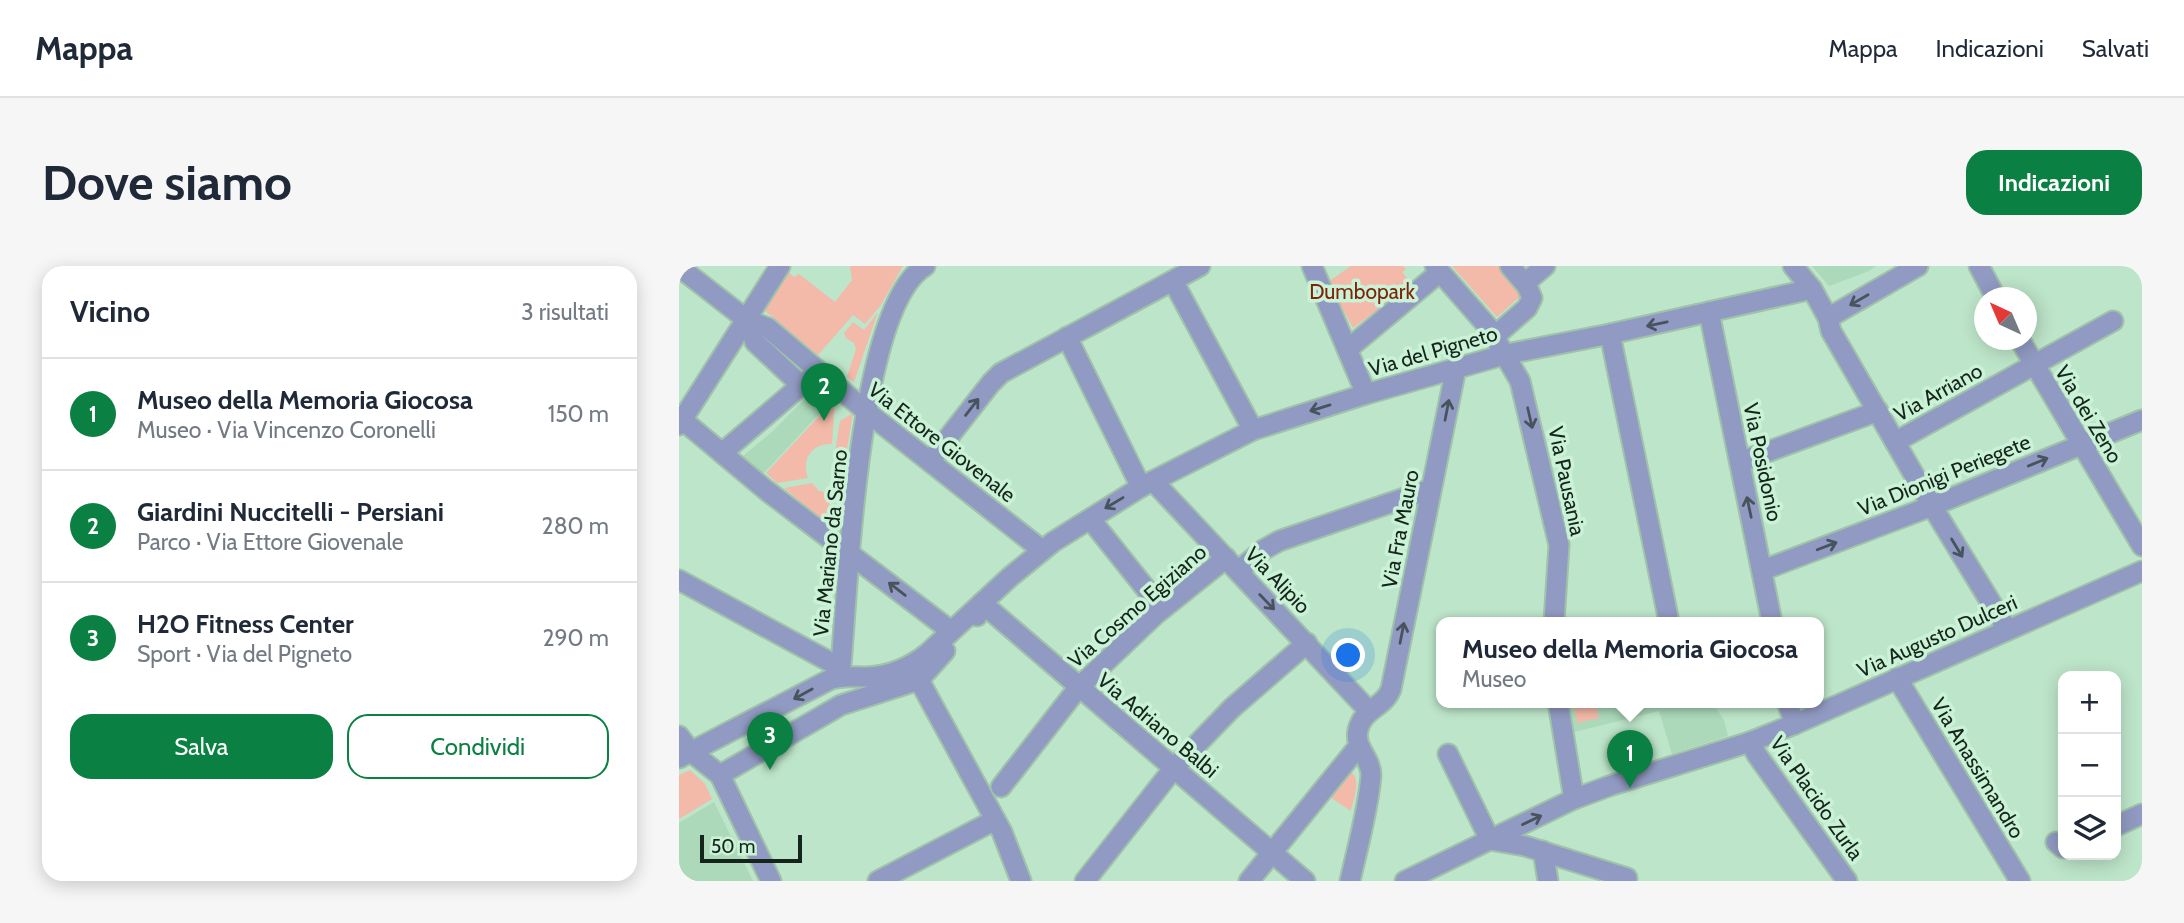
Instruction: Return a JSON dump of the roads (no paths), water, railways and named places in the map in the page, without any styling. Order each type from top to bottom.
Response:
[{"type":"street","points":[[781,266],[681,421],[951,631]]},
{"type":"street","name":"Via Mariano da Sarno","points":[[840,677],[849,553],[867,412],[880,348],[901,293],[910,279],[925,266]]},
{"type":"street","points":[[930,461],[998,376],[1200,266]]},
{"type":"street","points":[[1495,335],[1531,303],[1531,293],[1510,266]]},
{"type":"street","points":[[1525,283],[1545,266]]},
{"type":"street","points":[[1793,266],[1812,289],[1828,318],[1831,331],[2007,629]]},
{"type":"street","points":[[1828,318],[1918,266]]},
{"type":"street","points":[[1979,266],[1990,287]]},
{"type":"street","name":"Via Ettore Giovenale","points":[[679,267],[747,320],[768,328],[867,412],[1042,550]]},
{"type":"street","points":[[1314,267],[1366,394]]},
{"type":"street","points":[[1348,349],[1437,269]]},
{"type":"street","name":"Via Pausania","points":[[1437,269],[1495,335],[1520,381],[1559,545],[1554,617]]},
{"type":"street","points":[[1173,281],[1253,430]]},
{"type":"street","name":"Via del Pigneto","points":[[982,603],[979,614],[919,680],[841,705],[719,775],[683,749],[824,682],[840,677],[881,676],[905,668],[928,653],[951,631],[982,603],[1042,550],[1080,524],[1147,484],[1253,430],[1507,354],[1812,289]]},
{"type":"street","name":"Via Posidonio","points":[[1709,312],[1771,617]]},
{"type":"street","name":"Via Ettore Giovenale","points":[[747,320],[755,342],[802,386]]},
{"type":"street","name":"Via Arriano","points":[[1895,442],[2113,321]]},
{"type":"street","points":[[1610,334],[1668,617]]},
{"type":"street","name":"Via Alipio","points":[[1067,338],[1147,484],[1232,565],[1369,711]]},
{"type":"street","name":"Via dei Zeno","points":[[2026,350],[2142,547]]},
{"type":"street","name":"Via Fra Mauro","points":[[1369,711],[1387,699],[1456,368]]},
{"type":"street","points":[[722,453],[818,371]]},
{"type":"street","points":[[1740,462],[1878,411]]},
{"type":"street","name":"Via Dionigi Periegete","points":[[1763,570],[1932,506],[2142,420]]},
{"type":"street","name":"Via Cosmo Egiziano","points":[[1001,787],[1078,688],[1162,609],[1232,565],[1273,544],[1431,489]]},
{"type":"street","points":[[1095,525],[1162,609]]},
{"type":"street","name":"Via Augusto Dulceri","points":[[1405,881],[1574,799],[1750,742],[1795,724],[2142,570]]},
{"type":"street","points":[[679,580],[832,663],[840,677]]},
{"type":"street","name":"Via Adriano Balbi","points":[[982,603],[1305,881]]},
{"type":"street","points":[[1085,881],[1174,768],[1232,708],[1307,643]]},
{"type":"street","name":"Via Anassimandro","points":[[1897,678],[2020,881]]},
{"type":"street","points":[[919,680],[1009,847],[1021,881]]},
{"type":"street","points":[[1559,708],[1574,799]]},
{"type":"street","points":[[1789,708],[1795,724]]},
{"type":"street","points":[[1350,880],[1371,772],[1359,747],[1358,730],[1369,711]]},
{"type":"street","name":"Via Placido Zurla","points":[[1750,742],[1847,881]]},
{"type":"street","points":[[1249,881],[1359,747]]},
{"type":"street","points":[[1448,754],[1490,841],[1543,851],[1627,878]]},
{"type":"street","points":[[719,775],[771,881]]},
{"type":"street","points":[[2121,824],[2142,814]]},
{"type":"street","points":[[878,881],[995,820]]},
{"type":"street","points":[[1543,851],[1548,881]]},
{"type":"place","name":"Giardini Nuccitelli - Persiani","points":[[824,421]]},
{"type":"place","name":"H2O Fitness Center","points":[[770,770]]},
{"type":"place","name":"Museo della Memoria Giocosa","points":[[1630,788]]},
{"type":"park label","name":"Dumbopark","points":[[1362,291]]}]
